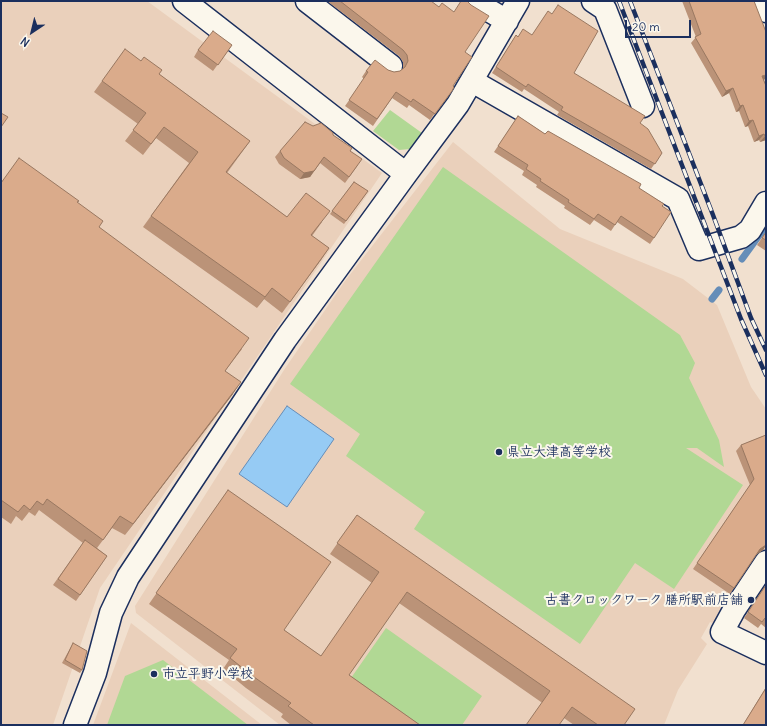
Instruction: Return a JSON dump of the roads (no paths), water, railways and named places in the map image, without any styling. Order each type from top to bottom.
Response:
[{"type":"street","points":[[184,1],[406,174]]},
{"type":"street","points":[[307,1],[391,66]]},
{"type":"street","points":[[473,1],[507,21]]},
{"type":"street","points":[[75,725],[95,673],[111,613],[128,577],[285,340],[454,110],[518,1]]},
{"type":"street","points":[[593,1],[605,9],[642,106]]},
{"type":"street","points":[[762,1],[766,11]]},
{"type":"street","points":[[472,81],[678,199],[699,249],[741,237],[750,230],[766,203]]},
{"type":"street","points":[[766,562],[734,610],[722,632],[766,653]]},
{"type":"water","points":[[287,406],[334,439],[287,507],[239,474]]},
{"type":"waterway","points":[[742,259],[766,226]]},
{"type":"waterway","points":[[712,299],[719,290]]},
{"type":"railway","points":[[619,1],[741,319],[766,375]]},
{"type":"railway","points":[[630,1],[713,215],[751,318],[766,350]]},
{"type":"place","name":"県立大津高等学校","points":[[499,452]]},
{"type":"place","name":"古書クロックワーク 膳所駅前店舗","points":[[751,600]]},
{"type":"place","name":"市立平野小学校","points":[[154,674]]}]
